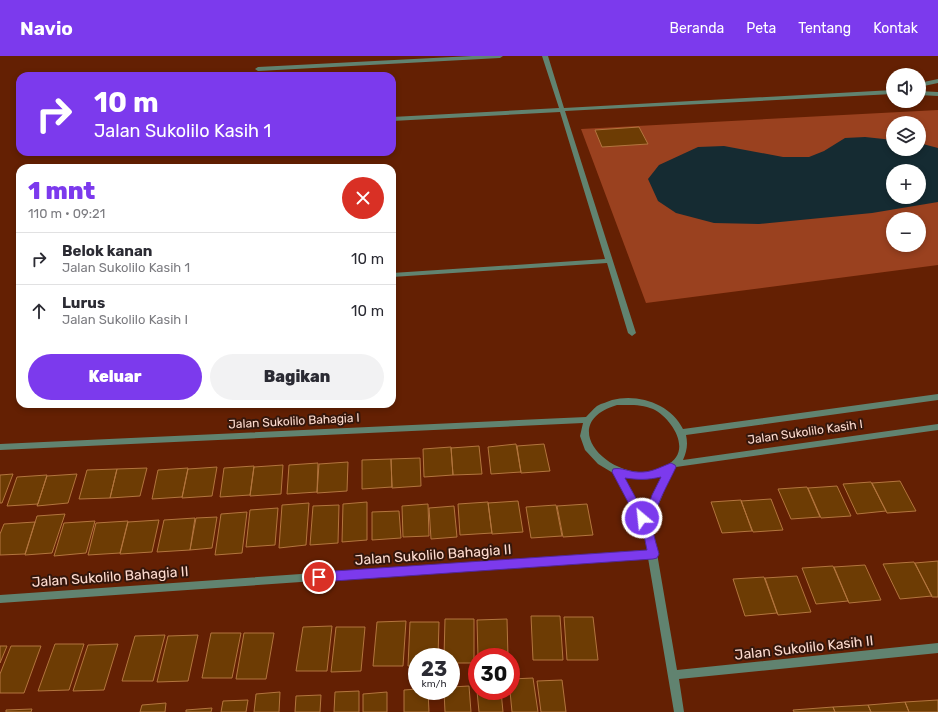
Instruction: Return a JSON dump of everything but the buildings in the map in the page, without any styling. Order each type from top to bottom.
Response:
[{"type":"street","points":[[258,69],[500,56]]},
{"type":"street","points":[[545,56],[632,333]]},
{"type":"street","points":[[926,84],[938,81]]},
{"type":"street","points":[[396,119],[886,92]]},
{"type":"street","points":[[926,93],[938,94]]},
{"type":"street","points":[[396,275],[609,261]]},
{"type":"street","name":"Jalan Sukolilo Kasih I","points":[[682,432],[938,397]]},
{"type":"street","points":[[648,530],[617,472],[600,462],[588,448],[584,433],[588,420],[600,408],[617,402],[637,402],[656,407],[672,418],[682,432],[684,447],[681,456],[673,465],[657,495],[648,520],[648,530],[680,712]]},
{"type":"street","name":"Jalan Sukolilo Bahagia I","points":[[0,447],[588,420]]},
{"type":"street","name":"Jalan Sukolilo Kasih I","points":[[617,472],[638,476],[659,473],[673,465],[938,427]]},
{"type":"street","name":"Jalan Sukolilo Bahagia II","points":[[0,599],[653,554]]},
{"type":"street","name":"Jalan Sukolilo Kasih II","points":[[673,675],[938,648]]},
{"type":"shaded area","points":[[938,110],[938,265],[646,303],[581,129]]},
{"type":"water","points":[[865,137],[886,139],[886,156],[926,156],[926,145],[938,148],[938,202],[926,204],[872,213],[759,224],[714,223],[676,213],[658,201],[648,179],[659,165],[698,147],[724,146],[783,157],[809,157],[824,151],[845,138]]},
{"type":"route","points":[[319,577],[653,554],[648,530],[648,520],[657,495],[671,467],[649,476],[638,476],[617,472],[642,518]]}]
